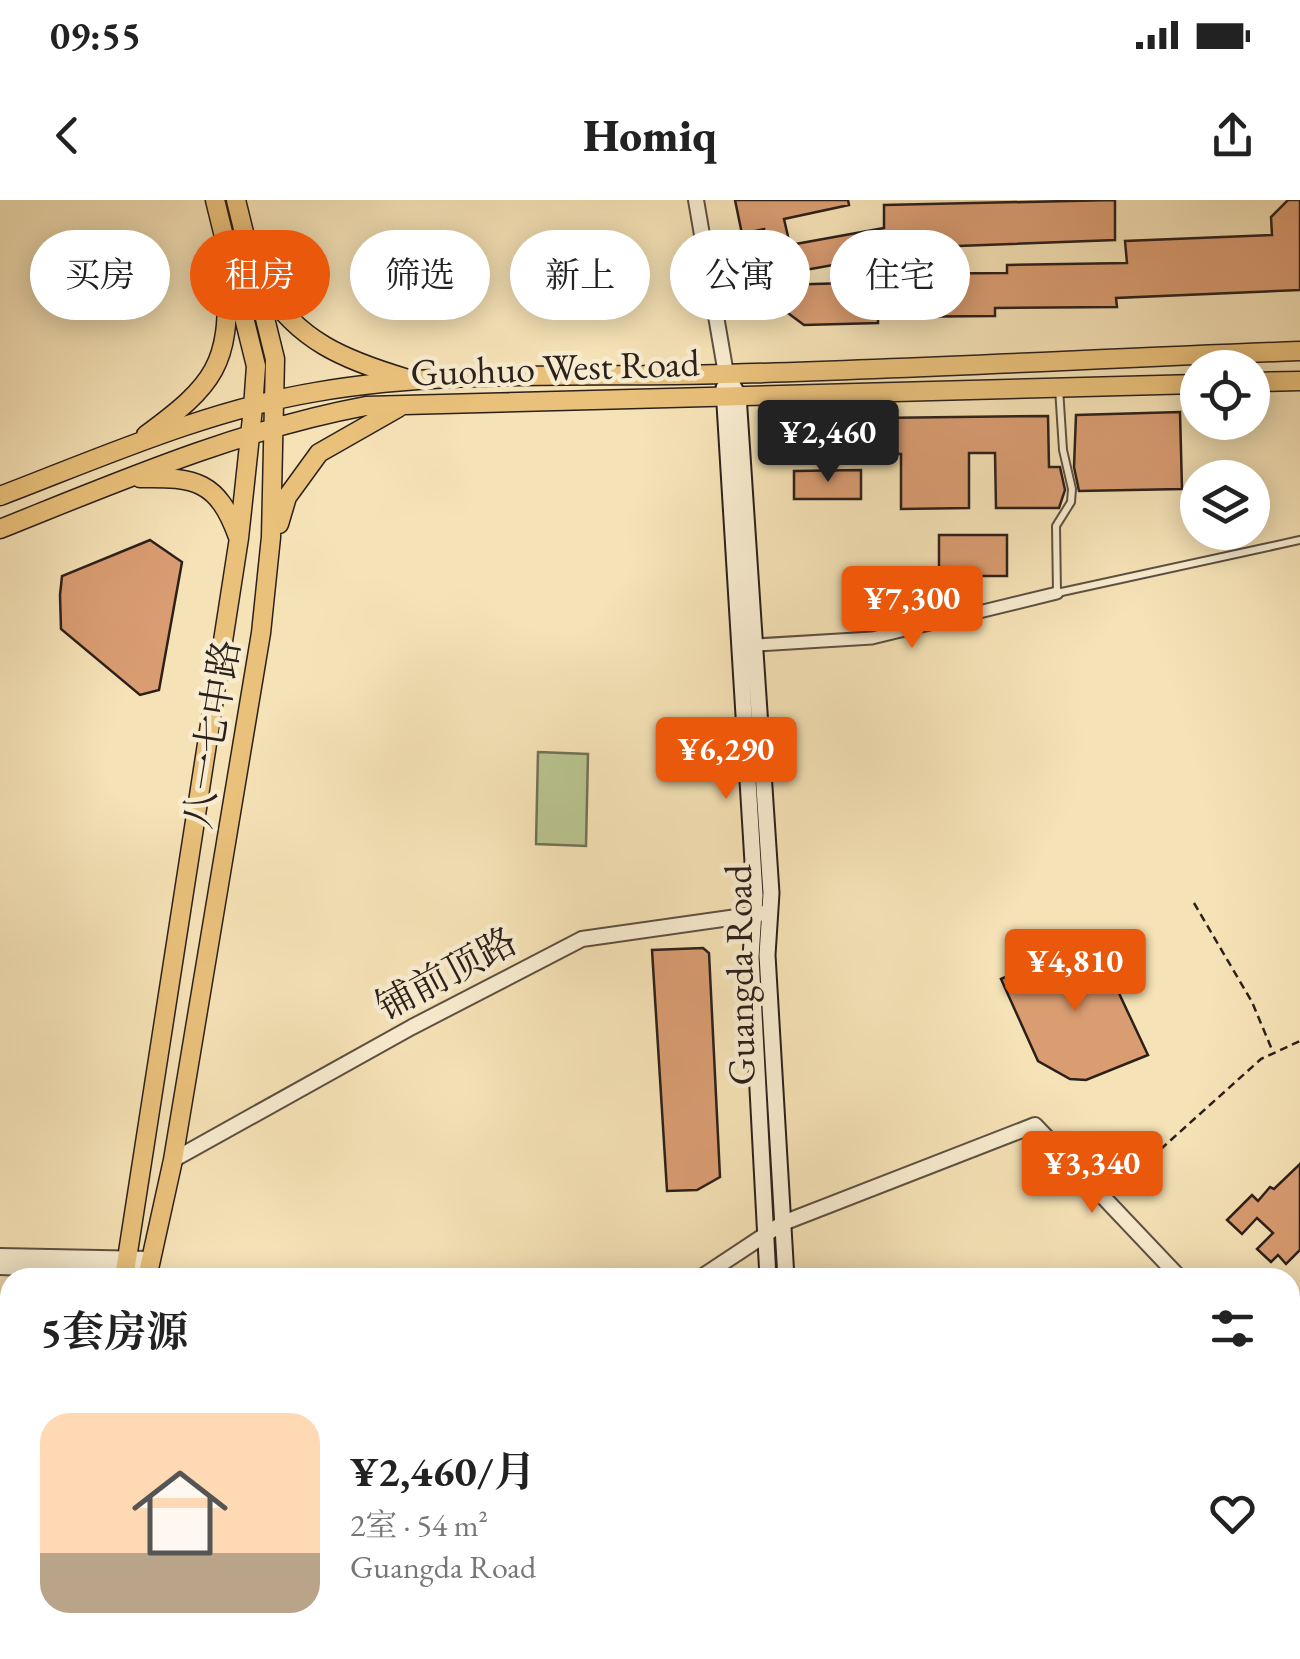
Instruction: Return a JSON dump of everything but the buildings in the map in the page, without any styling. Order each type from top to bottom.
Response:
[{"type":"main road","name":"八一七中路","points":[[215,200],[223,230]]},
{"type":"main road","name":"八一七中路","points":[[236,200],[244,230]]},
{"type":"main road","points":[[0,496],[121,449],[148,434],[190,400],[224,352],[227,320]]},
{"type":"main road","name":"八一七中路","points":[[125,1268],[238,538],[256,366],[245,320]]},
{"type":"main road","name":"八一七中路","points":[[148,1268],[173,1160],[261,633],[272,537],[278,402],[275,359],[266,320]]},
{"type":"main road","points":[[291,320],[312,342],[410,380]]},
{"type":"main road","name":"Guohuo West Road","points":[[121,449],[278,402],[410,380],[726,374],[1300,350]]},
{"type":"main road","name":"Guangda Road","points":[[726,374],[756,645],[763,913],[751,957],[768,1268]]},
{"type":"main road","points":[[1270,382],[1300,381]]},
{"type":"main road","name":"Guohuo West Road","points":[[1,529],[125,479],[251,435],[366,406],[1180,384]]},
{"type":"main road","name":"Guangda Road","points":[[730,394],[786,1268]]},
{"type":"main road","points":[[272,537],[300,473],[318,453],[345,434],[403,405]]},
{"type":"main road","points":[[125,479],[176,477],[208,487],[228,512],[238,538]]},
{"type":"street","name":"Guangda Road","points":[[696,200],[726,374]]},
{"type":"street","points":[[756,645],[884,636],[1057,592]]},
{"type":"street","name":"铺前顶路","points":[[173,1160],[412,1027],[582,939],[763,913]]},
{"type":"street","points":[[715,1268],[784,1223],[1035,1125],[1171,1268]]},
{"type":"street","points":[[0,1256],[115,1268]]},
{"type":"street","points":[[0,1267],[62,1268]]},
{"type":"lane","points":[[1059,387],[1063,450],[1072,489],[1068,509],[1056,526],[1057,592],[1300,540]]},
{"type":"path","points":[[1194,902],[1245,988],[1273,1054]]},
{"type":"path","points":[[1122,1184],[1242,1075],[1300,1042]]},
{"type":"green space","points":[[538,752],[588,754],[586,846],[536,844]]}]
